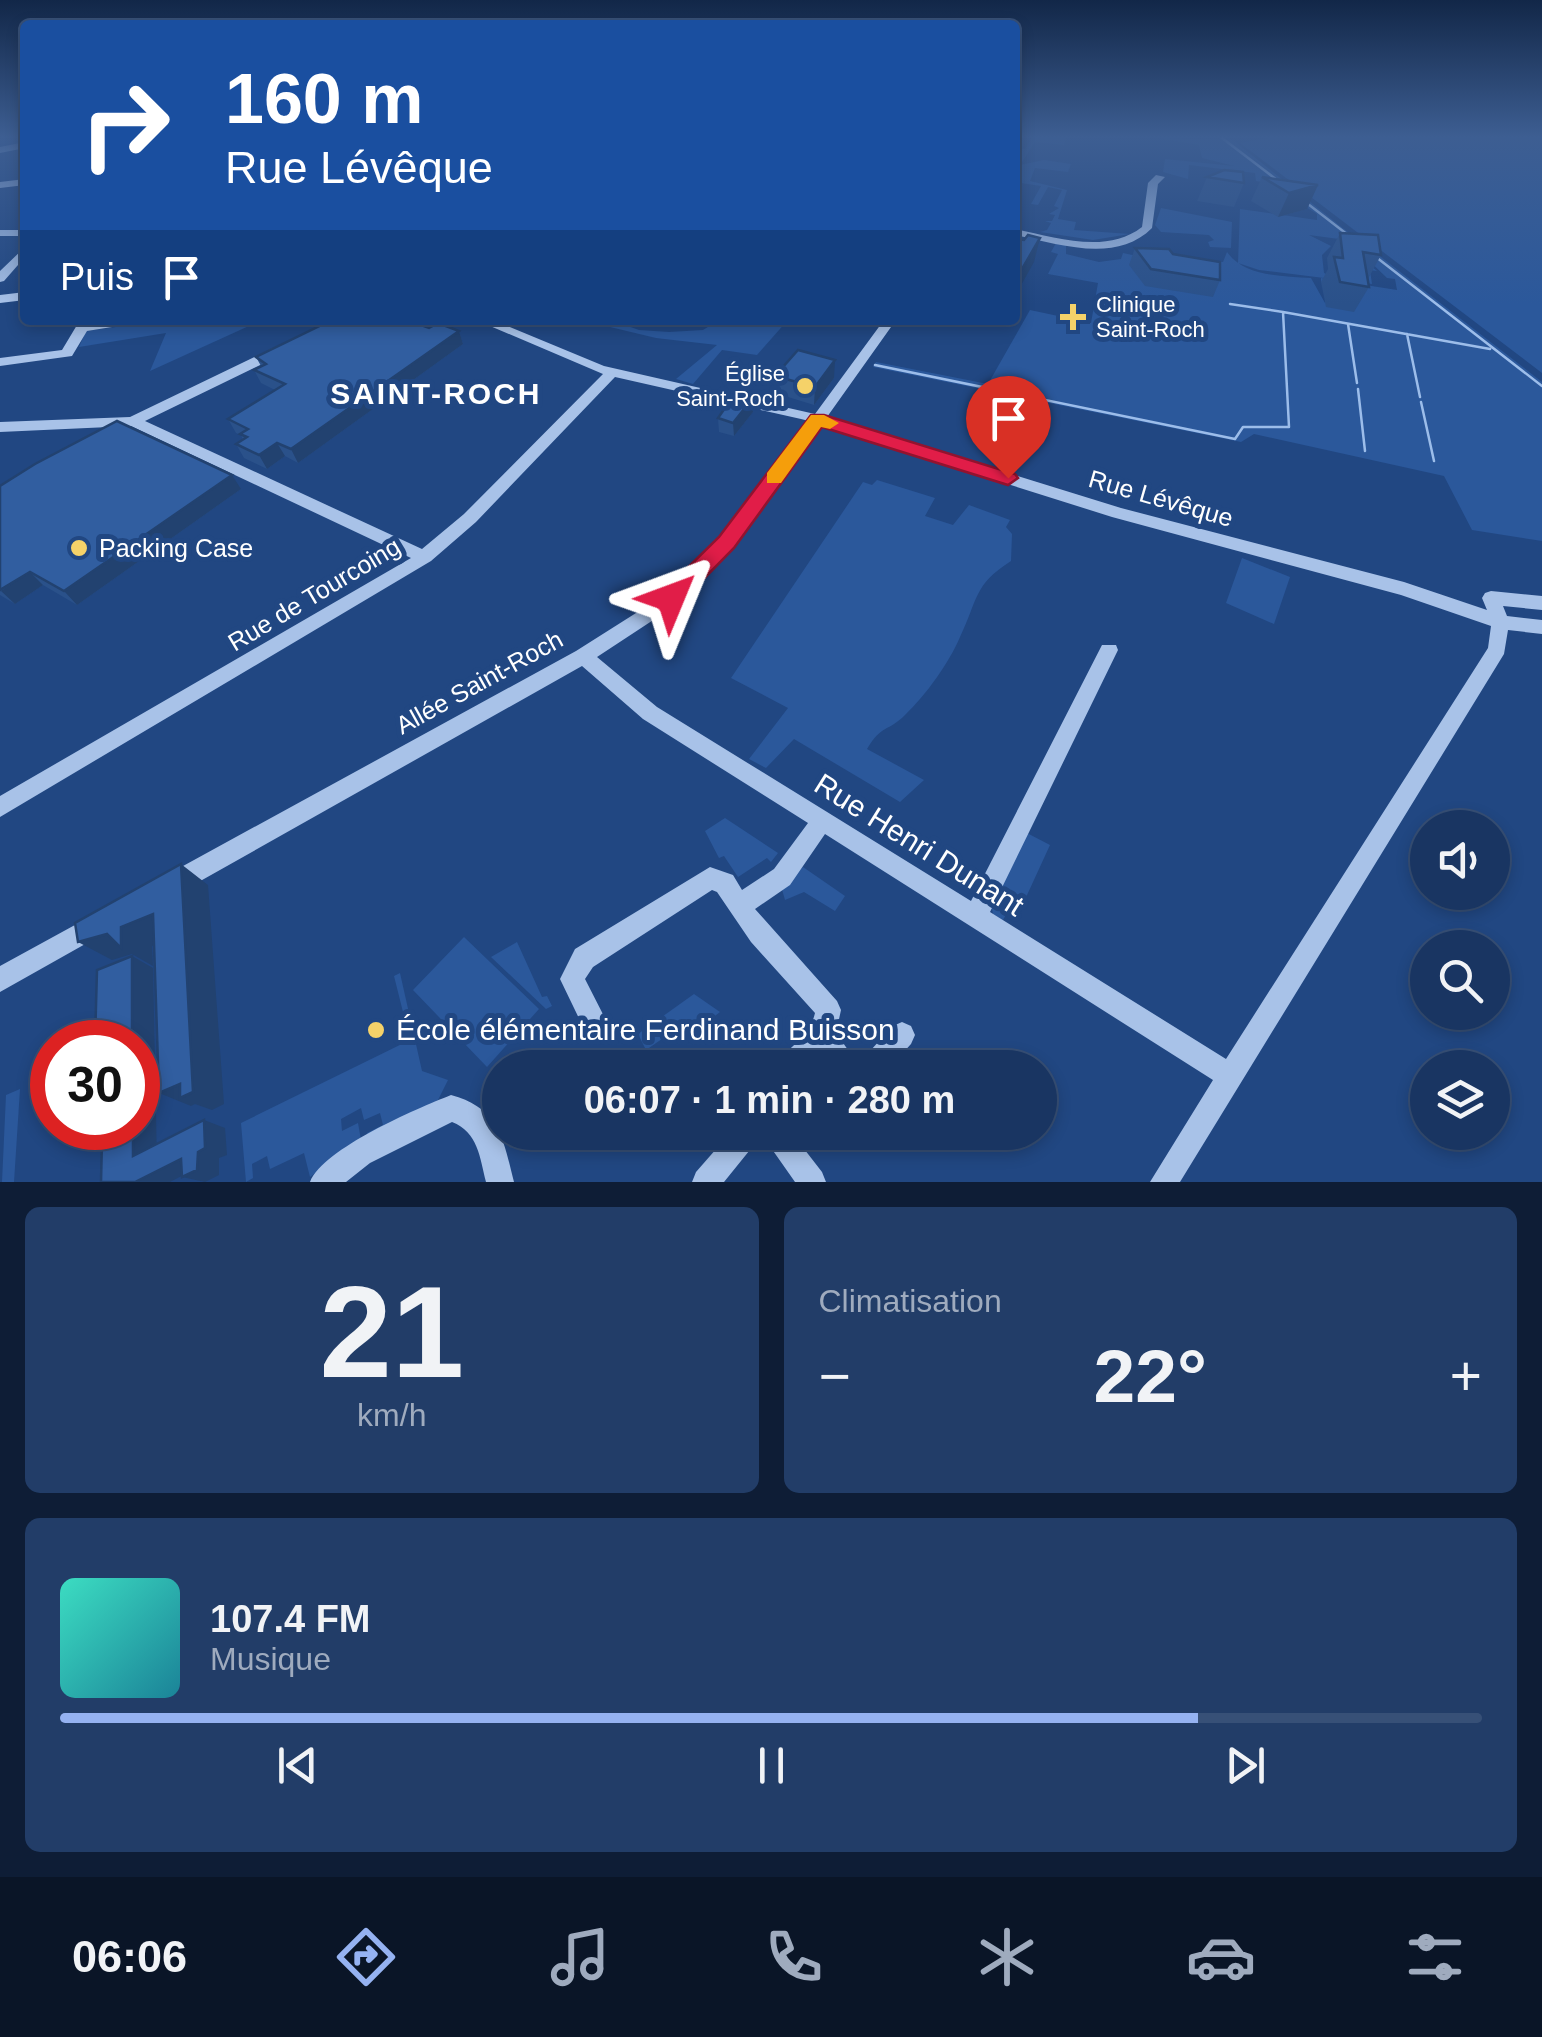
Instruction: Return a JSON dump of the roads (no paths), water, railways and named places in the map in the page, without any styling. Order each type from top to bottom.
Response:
[{"type":"street","points":[[1020,233],[1089,244],[1130,240],[1147,228],[1152,193]]},
{"type":"street","points":[[0,278],[20,256]]},
{"type":"street","points":[[0,362],[67,353],[87,326],[94,325]]},
{"type":"street","name":"Rue Lévêque","points":[[495,325],[613,372],[818,419],[1102,508],[1404,589],[1500,622],[1542,627]]},
{"type":"street","name":"Allée Saint-Roch","points":[[158,891],[640,622],[692,578],[741,525],[886,325]]},
{"type":"street","points":[[0,427],[132,421],[290,345]]},
{"type":"street","name":"Rue de Tourcoing","points":[[0,807],[425,556],[470,518],[613,372]]},
{"type":"street","points":[[132,421],[425,556]]},
{"type":"street","points":[[1164,1182],[1498,649],[1500,622],[1490,598],[1542,603]]},
{"type":"street","points":[[976,915],[1109,650]]},
{"type":"street","name":"Rue Henri Dunant","points":[[583,656],[650,713],[1230,1076]]},
{"type":"street","points":[[738,906],[782,876],[822,821]]},
{"type":"street","points":[[597,1028],[572,979],[584,958],[710,878],[725,882],[759,938],[786,958],[828,1010],[822,1036],[808,1050]]},
{"type":"street","points":[[1,974],[106,920]]},
{"type":"street","points":[[887,1050],[902,1035]]},
{"type":"street","points":[[822,1036],[833,1050]]},
{"type":"street","points":[[324,1182],[360,1154],[452,1108],[470,1114],[482,1125],[500,1182]]},
{"type":"street","points":[[706,1182],[734,1150]]},
{"type":"street","points":[[788,1150],[812,1182]]},
{"type":"waterway","points":[[1308,204],[1348,235]]},
{"type":"waterway","points":[[1376,257],[1542,386]]},
{"type":"waterway","points":[[1230,304],[1283,312]]},
{"type":"waterway","points":[[875,365],[1235,439],[1243,427],[1289,427],[1283,312]]},
{"type":"waterway","points":[[1283,312],[1407,334]]},
{"type":"waterway","points":[[1348,324],[1357,383]]},
{"type":"waterway","points":[[1407,334],[1490,349]]},
{"type":"waterway","points":[[1407,334],[1420,397]]},
{"type":"waterway","points":[[1358,389],[1365,451]]},
{"type":"waterway","points":[[1421,402],[1434,461]]},
{"type":"place","name":"Clinique Saint-Roch","points":[[1073,317]]},
{"type":"place","name":"Église Saint-Roch","points":[[805,386]]},
{"type":"place","name":"Packing Case","points":[[79,548]]},
{"type":"place","name":"École élémentaire Ferdinand Buisson","points":[[376,1030]]},
{"type":"district","name":"SAINT-ROCH","points":[[436,394]]}]
